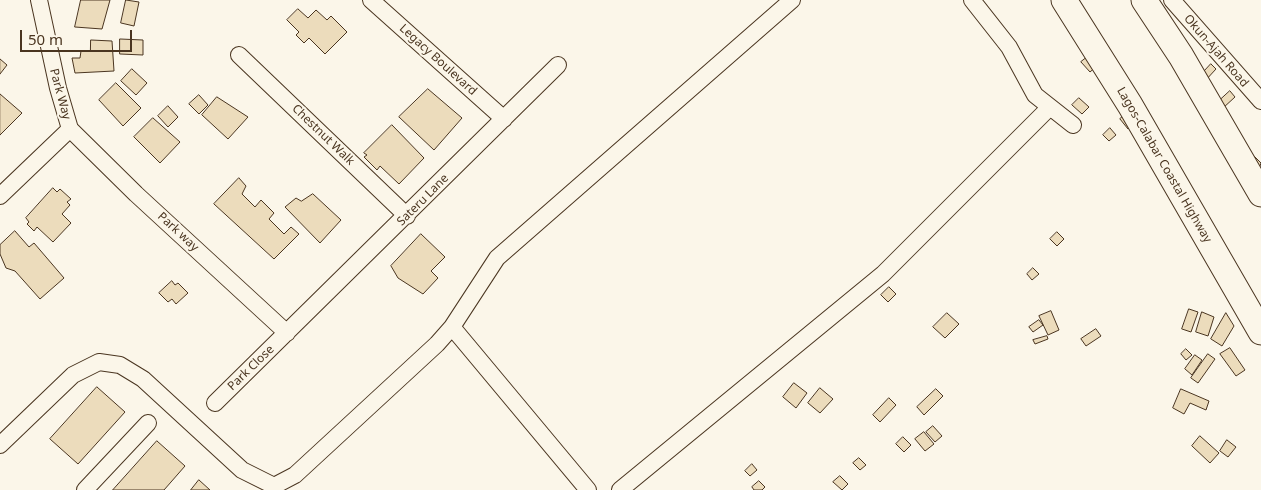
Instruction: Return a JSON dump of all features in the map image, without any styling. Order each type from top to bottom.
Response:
[{"type":"highway","name":"Lagos-Calabar Coastal Highway","points":[[1064,0],[1130,106],[1261,332]]},
{"type":"highway","points":[[1144,0],[1181,56],[1261,194]]},
{"type":"street","name":"Park Way","points":[[38,0],[58,88],[70,129]]},
{"type":"street","name":"Legacy Boulevard","points":[[371,0],[504,119]]},
{"type":"street","points":[[0,445],[72,374],[99,362],[120,365],[142,378],[242,470],[274,486],[295,475],[437,344],[452,327],[497,258],[792,0]]},
{"type":"street","points":[[972,0],[1009,47],[1035,96],[1073,124]]},
{"type":"street","name":"Okun-Ajah Road","points":[[1172,0],[1261,101]]},
{"type":"street","name":"Chestnut Walk","points":[[239,55],[407,216]]},
{"type":"street","name":"Sateru Lane","points":[[287,334],[558,65]]},
{"type":"street","points":[[620,490],[883,274],[1050,107]]},
{"type":"street","points":[[0,196],[70,129]]},
{"type":"street","name":"Park way","points":[[70,129],[136,194],[287,334]]},
{"type":"street","points":[[452,327],[588,490]]},
{"type":"street","name":"Park Close","points":[[215,403],[287,334]]},
{"type":"street","points":[[86,490],[148,423]]},
{"type":"building","points":[[81,0],[110,0],[102,29],[75,27]]},
{"type":"building","points":[[126,0],[139,2],[134,26],[121,23]]},
{"type":"building","points":[[298,9],[308,18],[316,10],[327,20],[331,16],[347,32],[325,54],[309,38],[304,43],[296,35],[299,32],[287,20]]},
{"type":"building","points":[[120,39],[143,40],[143,55],[120,54]]},
{"type":"building","points":[[91,40],[112,41],[114,71],[75,73],[72,58],[80,58],[81,51],[90,51]]},
{"type":"building","points":[[1090,55],[1098,65],[1090,72],[1081,62]]},
{"type":"building","points":[[0,59],[7,65],[0,74]]},
{"type":"building","points":[[1211,64],[1216,69],[1204,82],[1199,77]]},
{"type":"building","points":[[132,69],[147,83],[136,95],[121,81]]},
{"type":"building","points":[[116,83],[141,108],[123,126],[99,100]]},
{"type":"building","points":[[428,89],[462,118],[434,150],[399,117]]},
{"type":"building","points":[[1230,91],[1235,97],[1223,108],[1218,102]]},
{"type":"building","points":[[0,94],[22,113],[0,135]]},
{"type":"building","points":[[199,95],[208,105],[199,114],[189,104]]},
{"type":"building","points":[[217,97],[248,117],[228,139],[202,115]]},
{"type":"building","points":[[1079,98],[1089,107],[1082,114],[1072,105]]},
{"type":"building","points":[[168,106],[178,117],[168,127],[158,116]]},
{"type":"building","points":[[1126,114],[1134,124],[1128,129],[1120,119]]},
{"type":"building","points":[[153,118],[180,142],[160,163],[134,137]]},
{"type":"building","points":[[392,125],[424,158],[399,184],[380,166],[377,170],[364,157],[367,155],[364,153]]},
{"type":"building","points":[[1110,128],[1116,135],[1109,141],[1103,135]]},
{"type":"building","points":[[1255,157],[1261,163],[1258,172],[1249,162]]},
{"type":"building","points":[[239,178],[246,186],[242,194],[255,207],[261,200],[274,213],[269,219],[284,234],[291,227],[299,234],[274,259],[214,204]]},
{"type":"building","points":[[53,188],[57,192],[60,189],[71,199],[67,202],[70,205],[62,214],[71,223],[53,242],[37,227],[34,231],[27,224],[29,222],[26,218]]},
{"type":"building","points":[[313,194],[341,220],[320,243],[285,207],[296,198],[301,201]]},
{"type":"building","points":[[15,231],[29,247],[34,243],[64,278],[40,299],[15,271],[6,268],[0,254],[0,245]]},
{"type":"building","points":[[1057,232],[1064,239],[1057,246],[1050,239]]},
{"type":"building","points":[[421,234],[445,257],[431,271],[438,278],[423,294],[398,278],[391,266]]},
{"type":"building","points":[[1033,268],[1039,274],[1032,280],[1027,274]]},
{"type":"building","points":[[172,281],[175,285],[178,283],[188,293],[176,304],[172,299],[168,302],[159,293]]},
{"type":"building","points":[[889,287],[896,294],[888,302],[881,295]]},
{"type":"building","points":[[1189,309],[1198,312],[1191,332],[1182,329]]},
{"type":"building","points":[[1051,311],[1059,330],[1048,335],[1039,316]]},
{"type":"building","points":[[1202,312],[1214,317],[1208,336],[1196,332]]},
{"type":"building","points":[[947,313],[959,324],[945,338],[933,327]]},
{"type":"building","points":[[1226,313],[1234,326],[1222,346],[1211,339]]},
{"type":"building","points":[[1039,320],[1043,325],[1033,332],[1029,327]]},
{"type":"building","points":[[1096,329],[1101,336],[1086,346],[1081,339]]},
{"type":"building","points":[[1047,336],[1048,339],[1035,344],[1033,340]]},
{"type":"building","points":[[1230,348],[1245,370],[1236,376],[1220,354]]},
{"type":"building","points":[[1186,349],[1192,355],[1186,360],[1181,354]]},
{"type":"building","points":[[1208,354],[1215,359],[1198,383],[1191,378]]},
{"type":"building","points":[[1195,355],[1202,360],[1192,375],[1185,369]]},
{"type":"building","points":[[794,383],[807,393],[796,408],[783,397]]},
{"type":"building","points":[[97,387],[125,412],[78,464],[50,439]]},
{"type":"building","points":[[820,388],[833,399],[820,413],[808,403]]},
{"type":"building","points":[[936,389],[943,396],[924,415],[917,407]]},
{"type":"building","points":[[1181,389],[1209,401],[1206,410],[1190,403],[1184,414],[1173,408]]},
{"type":"building","points":[[889,398],[896,405],[880,422],[873,415]]},
{"type":"building","points":[[933,426],[942,436],[935,442],[926,432]]},
{"type":"building","points":[[924,432],[934,444],[925,451],[915,439]]},
{"type":"building","points":[[1200,436],[1219,453],[1210,463],[1192,446]]},
{"type":"building","points":[[903,437],[911,445],[904,452],[896,444]]},
{"type":"building","points":[[1227,440],[1236,447],[1228,457],[1220,451]]},
{"type":"building","points":[[157,441],[185,466],[164,490],[113,490]]},
{"type":"building","points":[[859,458],[866,465],[860,470],[853,463]]},
{"type":"building","points":[[752,464],[757,470],[750,476],[745,471]]},
{"type":"building","points":[[840,476],[848,484],[842,490],[833,482]]},
{"type":"building","points":[[199,480],[210,490],[191,490]]},
{"type":"building","points":[[759,481],[765,487],[762,490],[754,490],[752,487]]}]
